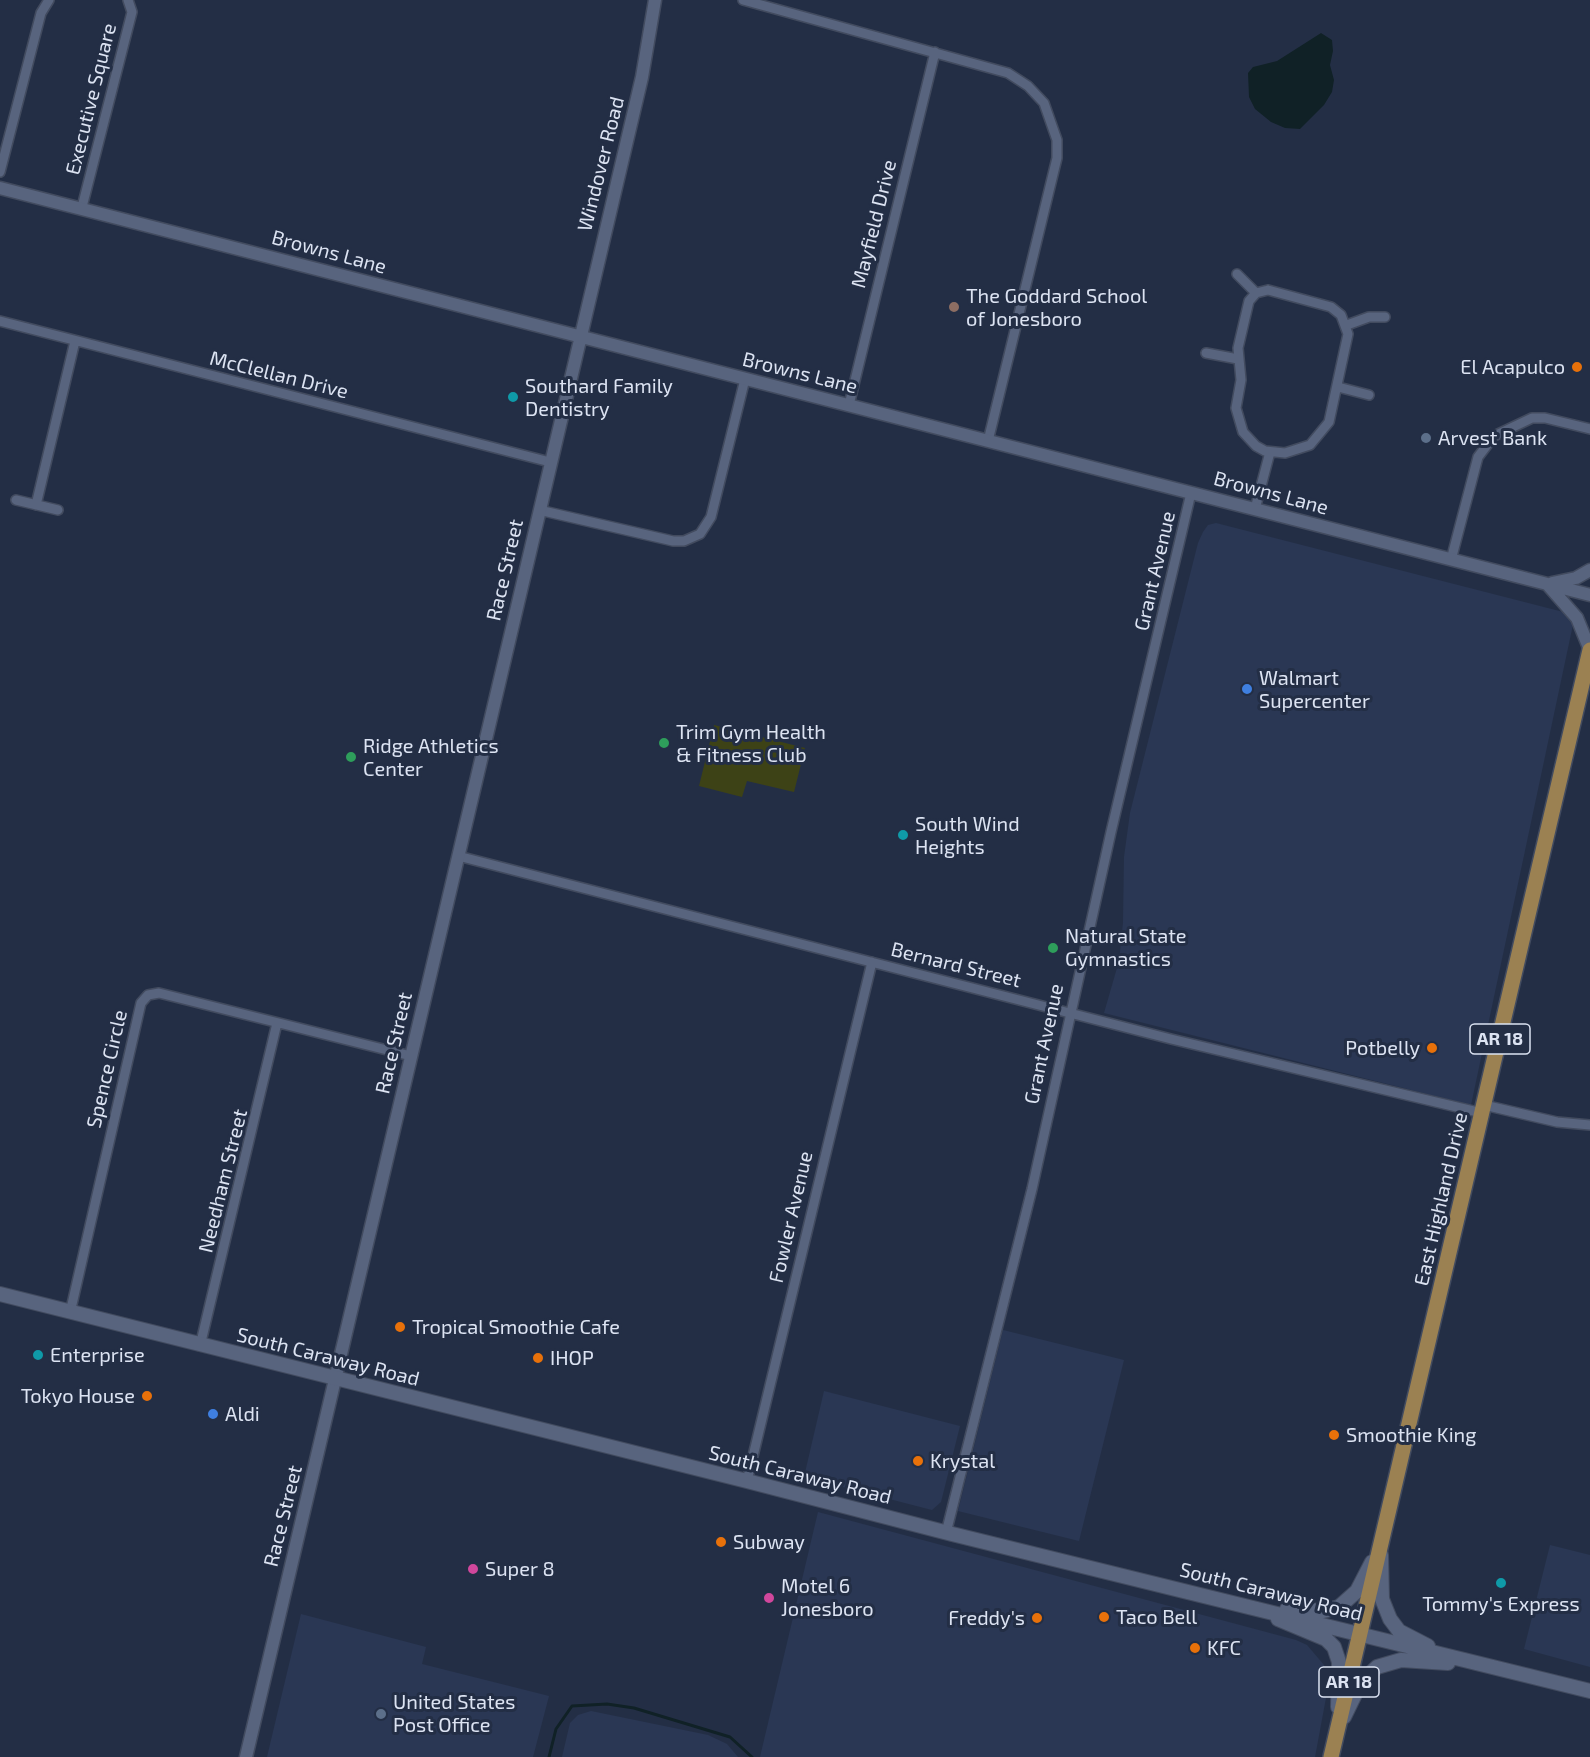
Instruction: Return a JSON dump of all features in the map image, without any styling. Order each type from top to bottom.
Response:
[{"type":"main road","name":"East Highland Drive","points":[[1331,1757],[1382,1547],[1590,650]]},
{"type":"main road","name":"South Caraway Road","points":[[0,1294],[336,1380],[747,1480],[946,1533],[1590,1691]]},
{"type":"main road","points":[[1255,1607],[1323,1611],[1339,1607],[1357,1592],[1382,1547]]},
{"type":"main road","points":[[1382,1547],[1382,1599],[1394,1626],[1433,1648],[1477,1664]]},
{"type":"main road","points":[[1255,1607],[1293,1627],[1326,1639],[1334,1647],[1339,1662],[1338,1730]]},
{"type":"main road","points":[[1338,1730],[1361,1682],[1377,1667],[1401,1660],[1477,1664]]},
{"type":"street","points":[[0,172],[41,13],[49,0]]},
{"type":"street","name":"Executive Square","points":[[82,207],[132,12],[128,0]]},
{"type":"street","name":"Windover Road","points":[[580,337],[642,77],[655,0]]},
{"type":"street","points":[[743,0],[804,19],[935,52],[1008,74],[1028,86],[1044,103],[1057,140],[1057,158],[988,441]]},
{"type":"street","name":"Mayfield Drive","points":[[849,405],[935,52]]},
{"type":"street","name":"Browns Lane","points":[[0,188],[82,207],[580,337],[1590,595]]},
{"type":"street","points":[[1237,274],[1256,292]]},
{"type":"street","points":[[1268,290],[1331,307],[1341,315],[1347,325],[1348,340],[1338,387],[1329,422],[1318,438],[1310,445],[1292,452],[1270,452],[1256,446],[1239,424],[1236,408],[1242,380],[1238,348],[1249,301],[1256,292],[1268,290]]},
{"type":"street","points":[[1347,325],[1369,317],[1385,316]]},
{"type":"street","name":"McClellan Drive","points":[[0,321],[550,462]]},
{"type":"street","name":"Race Street","points":[[246,1757],[580,337]]},
{"type":"street","points":[[36,505],[75,341]]},
{"type":"street","points":[[1206,353],[1238,359]]},
{"type":"street","points":[[539,510],[673,541],[684,541],[700,534],[711,517],[745,379]]},
{"type":"street","points":[[1338,387],[1369,395]]},
{"type":"street","points":[[1451,560],[1478,457],[1494,436],[1532,418],[1545,418],[1590,429]]},
{"type":"street","points":[[1255,509],[1270,452]]},
{"type":"street","name":"Grant Avenue","points":[[946,1533],[1032,1189],[1070,1012],[1191,493]]},
{"type":"street","points":[[16,500],[58,510]]},
{"type":"street","points":[[1590,570],[1576,578],[1547,584],[1577,618],[1590,650]]},
{"type":"street","name":"Bernard Street","points":[[458,856],[1359,1085],[1557,1122],[1590,1125]]},
{"type":"street","name":"Fowler Avenue","points":[[747,1480],[872,962]]},
{"type":"street","name":"Spence Circle","points":[[70,1313],[144,998],[150,994],[159,993],[411,1056]]},
{"type":"street","name":"Needham Street","points":[[200,1346],[277,1023]]},
{"type":"shaded area","points":[[1321,33],[1332,40],[1333,51],[1330,65],[1334,80],[1332,92],[1324,105],[1300,129],[1285,128],[1271,122],[1255,109],[1249,97],[1248,73],[1253,67],[1277,61]]},
{"type":"shaded area","points":[[1216,523],[1575,615],[1471,1105],[1104,1013],[1119,961],[1123,923],[1124,857],[1130,813],[1198,543],[1208,525]]},
{"type":"shaded area","points":[[1003,1330],[1124,1360],[1079,1541],[958,1511]]},
{"type":"shaded area","points":[[824,1391],[960,1426],[941,1502],[932,1510],[804,1477]]},
{"type":"shaded area","points":[[818,1512],[1296,1640],[1307,1645],[1324,1665],[1328,1687],[1315,1757],[760,1757]]},
{"type":"shaded area","points":[[1550,1545],[1590,1555],[1590,1667],[1524,1649]]},
{"type":"shaded area","points":[[301,1614],[426,1647],[422,1664],[549,1696],[533,1757],[267,1757]]},
{"type":"shaded area","points":[[591,1711],[708,1735],[727,1744],[738,1757],[562,1757],[570,1723],[578,1715]]},
{"type":"green space","points":[[714,725],[805,748],[794,792],[747,781],[742,797],[699,786]]},
{"type":"waterway","points":[[549,1757],[556,1729],[572,1706],[607,1704],[634,1708],[730,1737],[752,1757]]},
{"type":"place","name":"The Goddard School of Jonesboro","points":[[954,307]]},
{"type":"place","name":"El Acapulco","points":[[1577,367]]},
{"type":"place","name":"Southard Family Dentistry","points":[[513,397]]},
{"type":"place","name":"Arvest Bank","points":[[1426,438]]},
{"type":"place","name":"Walmart Supercenter","points":[[1247,689]]},
{"type":"place","name":"Trim Gym Health & Fitness Club","points":[[664,743]]},
{"type":"place","name":"Ridge Athletics Center","points":[[351,757]]},
{"type":"place","name":"South Wind Heights","points":[[903,835]]},
{"type":"place","name":"Natural State Gymnastics","points":[[1053,948]]},
{"type":"place","name":"Potbelly","points":[[1432,1048]]},
{"type":"place","name":"Tropical Smoothie Cafe","points":[[400,1327]]},
{"type":"place","name":"Enterprise","points":[[38,1355]]},
{"type":"place","name":"IHOP","points":[[538,1358]]},
{"type":"place","name":"Tokyo House","points":[[147,1396]]},
{"type":"place","name":"Aldi","points":[[213,1414]]},
{"type":"place","name":"Smoothie King","points":[[1334,1435]]},
{"type":"place","name":"Krystal","points":[[918,1461]]},
{"type":"place","name":"Subway","points":[[721,1542]]},
{"type":"place","name":"Super 8","points":[[473,1569]]},
{"type":"place","name":"Tommy's Express","points":[[1501,1583]]},
{"type":"place","name":"Motel 6 Jonesboro","points":[[769,1598]]},
{"type":"place","name":"Taco Bell","points":[[1104,1617]]},
{"type":"place","name":"Freddy's","points":[[1037,1618]]},
{"type":"place","name":"KFC","points":[[1195,1648]]},
{"type":"place","name":"United States Post Office","points":[[381,1714]]}]
